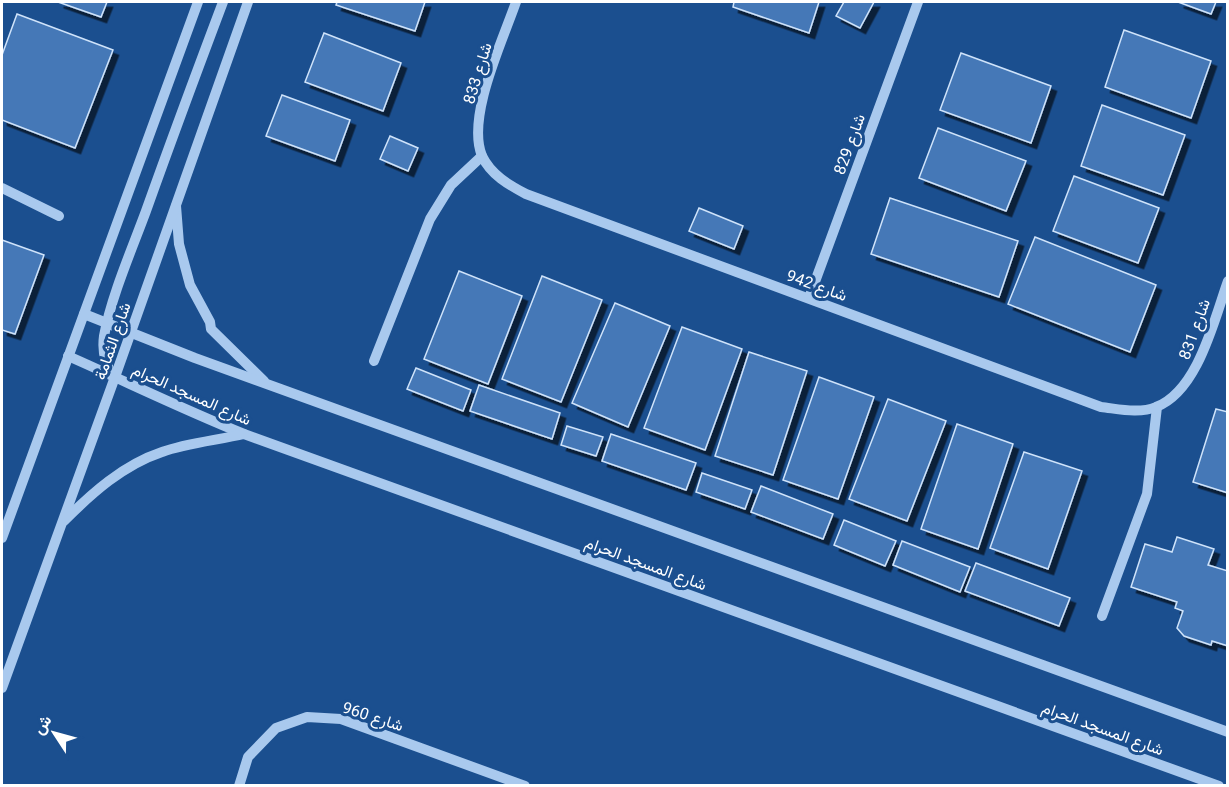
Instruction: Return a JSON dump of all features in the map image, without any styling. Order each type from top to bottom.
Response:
[{"type":"street","points":[[2,538],[198,2]]},
{"type":"street","points":[[115,377],[106,366],[105,335],[122,275],[223,2]]},
{"type":"street","name":"شارع الثمامة","points":[[2,688],[248,2]]},
{"type":"street","name":"شارع 833","points":[[482,156],[478,128],[482,98],[516,2]]},
{"type":"street","name":"شارع 829","points":[[809,298],[918,2]]},
{"type":"street","points":[[374,361],[430,219],[451,185],[482,156]]},
{"type":"street","name":"شارع 942","points":[[482,156],[499,179],[526,194],[1101,407],[1134,411],[1156,407]]},
{"type":"street","points":[[2,188],[59,216]]},
{"type":"street","points":[[175,203],[179,244],[190,285],[211,329],[266,383]]},
{"type":"street","name":"شارع 831","points":[[1156,407],[1179,392],[1196,369],[1227,281]]},
{"type":"street","name":"شارع المسجد الحرام","points":[[84,314],[266,383],[1227,732]]},
{"type":"street","name":"شارع المسجد الحرام","points":[[68,356],[178,408],[244,434],[1219,786]]},
{"type":"street","points":[[1102,616],[1148,494],[1156,407]]},
{"type":"street","points":[[61,523],[91,494],[125,470],[162,452],[244,434]]},
{"type":"street","name":"شارع 960","points":[[239,786],[248,757],[276,728],[307,717],[340,719],[525,786]]},
{"type":"building","points":[[58,2],[107,2],[101,17]]},
{"type":"building","points":[[337,2],[425,2],[415,31],[336,5]]},
{"type":"building","points":[[734,2],[819,2],[809,33],[733,7]]},
{"type":"building","points":[[844,2],[874,2],[860,28],[836,16]]},
{"type":"building","points":[[1178,2],[1216,2],[1211,14]]},
{"type":"building","points":[[17,14],[113,50],[75,148],[2,120],[2,55]]},
{"type":"building","points":[[1124,30],[1211,61],[1191,118],[1105,87]]},
{"type":"building","points":[[324,33],[401,63],[383,111],[305,82]]},
{"type":"building","points":[[961,53],[1051,86],[1031,143],[940,110]]},
{"type":"building","points":[[282,95],[350,120],[335,161],[266,136]]},
{"type":"building","points":[[1102,105],[1185,135],[1163,195],[1081,166]]},
{"type":"building","points":[[938,128],[1026,161],[1006,211],[919,178]]},
{"type":"building","points":[[390,136],[418,148],[408,171],[380,159]]},
{"type":"building","points":[[1074,176],[1159,208],[1138,263],[1053,231]]},
{"type":"building","points":[[890,198],[1018,241],[999,297],[871,254]]},
{"type":"building","points":[[699,208],[743,226],[734,249],[689,231]]},
{"type":"building","points":[[1035,237],[1156,285],[1130,352],[1008,304]]},
{"type":"building","points":[[2,240],[44,255],[15,334],[2,330]]},
{"type":"building","points":[[459,271],[522,296],[488,384],[424,359]]},
{"type":"building","points":[[542,276],[602,300],[561,402],[502,379]]},
{"type":"building","points":[[615,303],[670,326],[628,427],[572,403]]},
{"type":"building","points":[[682,327],[742,349],[705,450],[644,428]]},
{"type":"building","points":[[749,352],[807,371],[773,475],[715,456]]},
{"type":"building","points":[[416,368],[471,390],[463,411],[407,389]]},
{"type":"building","points":[[819,377],[874,397],[838,499],[783,480]]},
{"type":"building","points":[[479,385],[560,413],[552,439],[470,411]]},
{"type":"building","points":[[888,399],[946,421],[907,521],[849,499]]},
{"type":"building","points":[[1216,409],[1228,412],[1228,493],[1193,482]]},
{"type":"building","points":[[957,424],[1013,444],[978,549],[921,529]]},
{"type":"building","points":[[567,426],[603,437],[596,456],[561,445]]},
{"type":"building","points":[[611,434],[696,463],[686,490],[602,461]]},
{"type":"building","points":[[1024,452],[1082,471],[1048,569],[990,548]]},
{"type":"building","points":[[702,473],[752,490],[745,509],[696,492]]},
{"type":"building","points":[[761,486],[833,514],[823,539],[751,512]]},
{"type":"building","points":[[844,520],[896,541],[885,566],[834,545]]},
{"type":"building","points":[[1177,537],[1214,549],[1208,565],[1228,571],[1228,646],[1212,641],[1211,645],[1184,636],[1177,628],[1183,611],[1175,608],[1177,602],[1131,587],[1145,544],[1172,552]]},
{"type":"building","points":[[902,541],[970,567],[960,592],[893,565]]},
{"type":"building","points":[[976,563],[1070,598],[1059,626],[965,591]]}]
